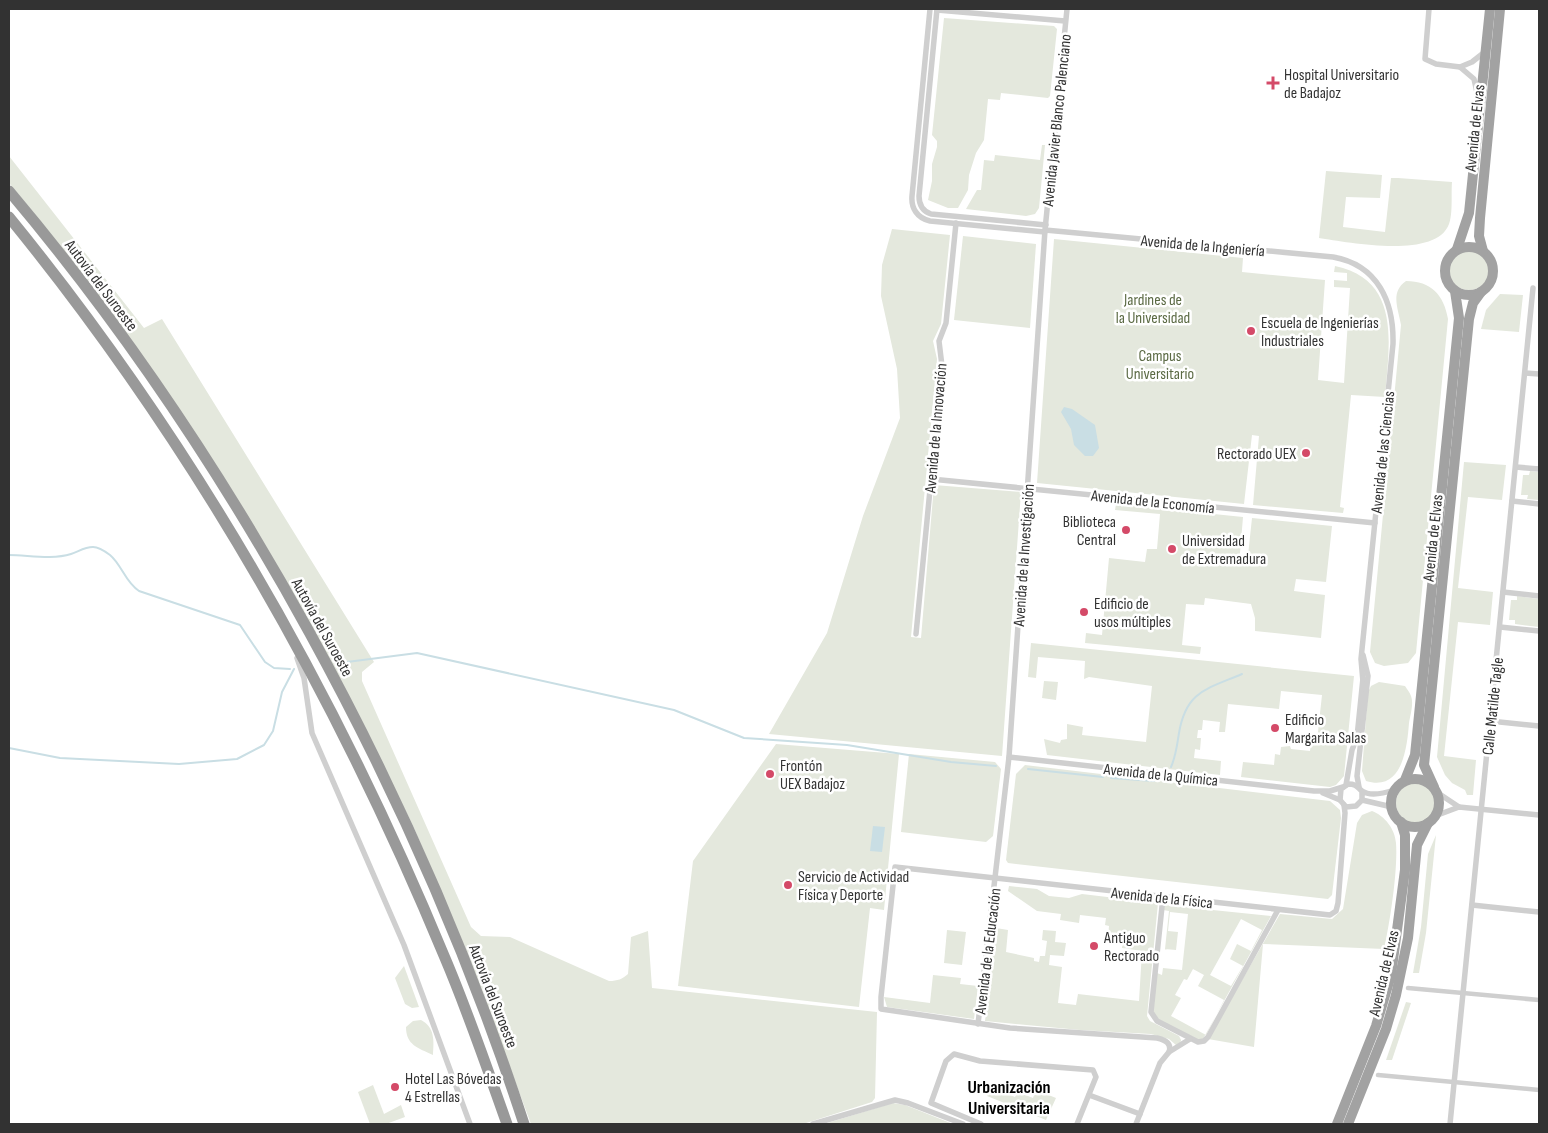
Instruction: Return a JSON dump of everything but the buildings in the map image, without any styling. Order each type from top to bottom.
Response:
[{"type":"highway","name":"Avenida de Elvas","points":[[1457,249],[1469,213],[1490,9]]},
{"type":"highway","name":"Avenida de Elvas","points":[[1483,251],[1478,236],[1500,9]]},
{"type":"highway","name":"Autovía del Suroeste","points":[[9,191],[106,315],[175,414],[245,523],[305,627],[376,762],[433,886],[463,957],[524,1124]]},
{"type":"highway","name":"Autovía del Suroeste","points":[[9,217],[90,323],[158,418],[231,532],[289,633],[362,772],[420,898],[447,961],[507,1124]]},
{"type":"highway","points":[[1469,246],[1483,251],[1492,263],[1493,273],[1490,283],[1481,292],[1468,296],[1455,291],[1448,283],[1444,270],[1448,257],[1457,249],[1469,246]]},
{"type":"highway","name":"Avenida de Elvas","points":[[1406,780],[1415,755],[1429,622],[1459,318],[1455,291]]},
{"type":"highway","name":"Avenida de Elvas","points":[[1436,790],[1424,765],[1469,319],[1473,302],[1481,292]]},
{"type":"highway","points":[[1421,779],[1436,790],[1440,805],[1432,820],[1415,827],[1401,822],[1392,807],[1394,790],[1406,780],[1421,779]]},
{"type":"highway","name":"Avenida de Elvas","points":[[1348,1124],[1392,1011],[1405,956],[1417,845],[1432,820]]},
{"type":"highway","name":"Avenida de Elvas","points":[[1337,1124],[1376,1026],[1391,975],[1405,870],[1405,836],[1401,822]]},
{"type":"street","points":[[930,9],[912,203],[916,213],[924,219],[956,223],[1045,229]]},
{"type":"street","points":[[998,16],[999,9]]},
{"type":"street","name":"Avenida Javier Blanco Palenciano","points":[[1045,229],[1067,9]]},
{"type":"street","points":[[1429,9],[1424,59],[1436,64],[1460,67]]},
{"type":"street","points":[[1045,229],[931,214],[924,211],[920,206],[919,199],[937,10],[1065,21]]},
{"type":"street","name":"Avenida de Elvas","points":[[1480,108],[1474,79],[1460,67],[1472,62],[1486,51]]},
{"type":"street","name":"Avenida de la Innovación","points":[[916,634],[942,366],[939,345],[946,323],[956,223]]},
{"type":"street","name":"Avenida de la Ingeniería","points":[[1045,229],[1333,257],[1359,266]]},
{"type":"street","name":"Avenida de la Investigación","points":[[996,878],[1009,757],[1045,229]]},
{"type":"street","name":"Avenida de las Ciencias","points":[[1359,266],[1375,280],[1384,294],[1391,313],[1393,329],[1362,650],[1363,682]]},
{"type":"street","name":"Calle Matilde Tagle","points":[[1450,1124],[1533,288]]},
{"type":"street","points":[[1525,373],[1539,374]]},
{"type":"street","points":[[1516,467],[1539,469]]},
{"type":"street","name":"Avenida de la Economía","points":[[931,479],[1375,523]]},
{"type":"street","points":[[1512,501],[1539,504]]},
{"type":"street","points":[[1503,592],[1539,596]]},
{"type":"street","points":[[1500,627],[1539,631]]},
{"type":"street","points":[[289,633],[304,678],[312,733],[408,957],[470,1124]]},
{"type":"street","name":"Avenida de las Ciencias","points":[[1362,650],[1369,669]]},
{"type":"street","points":[[1362,800],[1356,806],[1342,803],[1339,793],[1344,786],[1357,737],[1363,682],[1369,669]]},
{"type":"street","points":[[1362,800],[1357,776],[1369,669]]},
{"type":"street","points":[[1490,721],[1539,726]]},
{"type":"street","name":"Avenida de la Química","points":[[1009,757],[1314,791],[1330,791],[1344,786]]},
{"type":"street","points":[[1344,786],[1351,784],[1360,789],[1379,794],[1394,790]]},
{"type":"street","points":[[1436,790],[1459,807]]},
{"type":"street","name":"Avenida de la Química","points":[[1314,791],[1342,803]]},
{"type":"street","points":[[1362,800],[1392,807]]},
{"type":"street","name":"Avenida de la Física","points":[[978,1024],[881,1009],[880,997],[895,867],[1328,915],[1334,913],[1337,906],[1345,813],[1342,803]]},
{"type":"street","points":[[1432,820],[1459,807],[1539,814]]},
{"type":"street","name":"Avenida de la Educación","points":[[978,1024],[996,878]]},
{"type":"street","points":[[1163,897],[1151,1012],[1157,1021],[1190,1039],[1201,1042],[1208,1037],[1278,910]]},
{"type":"street","points":[[1472,905],[1539,912]]},
{"type":"street","points":[[1408,988],[1539,1000]]},
{"type":"street","points":[[978,1024],[1157,1038],[1168,1042],[1169,1052]]},
{"type":"street","points":[[1136,1124],[1158,1067],[1169,1052],[1190,1039]]},
{"type":"street","points":[[981,1124],[931,1103],[946,1060],[952,1055],[958,1054],[980,1061],[1090,1069],[1096,1075],[1077,1124]]},
{"type":"street","points":[[1378,1075],[1539,1090]]},
{"type":"street","points":[[1088,1095],[1140,1114]]},
{"type":"street","points":[[813,1124],[890,1100],[904,1101],[963,1124]]},
{"type":"green space","points":[[944,18],[1054,26],[1057,29],[1050,96],[1048,98],[1001,93],[1000,100],[988,99],[984,140],[976,153],[969,175],[968,190],[958,208],[948,208],[928,200],[932,181],[932,164],[937,147],[937,141],[932,135]]},
{"type":"green space","points":[[1042,145],[1045,145],[1039,208],[1035,214],[1026,216],[966,209],[977,190],[981,190],[984,160],[994,161],[995,155],[1040,160]]},
{"type":"green space","points":[[9,156],[144,328],[162,319],[374,662],[362,672],[362,681],[471,927],[481,936],[510,937],[609,981],[615,981],[628,974],[631,937],[648,931],[652,988],[877,1012],[875,1098],[872,1102],[803,1124],[531,1124],[467,952],[414,828],[355,708],[271,556],[33,212],[9,183]]},
{"type":"green space","points":[[1326,171],[1382,175],[1380,198],[1346,197],[1343,227],[1385,232],[1391,178],[1452,182],[1449,224],[1441,235],[1427,242],[1410,245],[1369,245],[1319,238]]},
{"type":"green space","points":[[892,229],[950,235],[941,324],[933,341],[937,359],[911,637],[921,638],[934,485],[1021,492],[1002,756],[769,734],[827,633],[863,516],[900,418],[897,369],[881,296],[882,265]]},
{"type":"green space","points":[[963,236],[1036,244],[1030,328],[954,320]]},
{"type":"green space","name":"Campus Universitario","points":[[1054,239],[1243,258],[1242,272],[1325,280],[1318,380],[1344,383],[1350,288],[1334,287],[1334,280],[1347,281],[1347,273],[1334,272],[1335,266],[1357,274],[1372,285],[1381,300],[1387,317],[1389,336],[1385,397],[1351,395],[1340,507],[1344,508],[1343,513],[1253,505],[1259,436],[1252,435],[1244,504],[1037,483]]},
{"type":"green space","points":[[1473,250],[1480,253],[1486,259],[1489,270],[1488,278],[1480,287],[1473,290],[1465,290],[1458,287],[1450,278],[1449,266],[1452,259],[1461,251]]},
{"type":"green space","points":[[1406,281],[1423,284],[1435,291],[1440,296],[1448,319],[1416,653],[1408,663],[1384,666],[1375,663],[1370,652],[1401,325],[1396,301],[1398,290]]},
{"type":"green space","points":[[1500,294],[1523,295],[1519,332],[1481,329],[1486,310]]},
{"type":"green space","points":[[1464,462],[1506,465],[1502,500],[1468,497],[1458,588],[1493,592],[1490,625],[1458,622],[1444,756],[1476,760],[1473,795],[1467,795],[1465,790],[1452,783],[1445,775],[1437,757]]},
{"type":"green space","points":[[1530,471],[1539,472],[1539,500],[1527,499],[1528,495],[1521,495],[1523,475],[1529,475]]},
{"type":"green space","points":[[1116,504],[1243,517],[1239,565],[1247,565],[1252,518],[1332,526],[1326,582],[1296,579],[1294,591],[1325,595],[1321,638],[1255,631],[1255,618],[1251,604],[1205,598],[1204,605],[1186,604],[1182,645],[1201,647],[1200,654],[1085,643],[1086,633],[1102,635],[1109,558],[1145,562],[1147,549],[1157,549],[1160,514],[1115,510]]},
{"type":"green space","points":[[1517,596],[1539,599],[1539,627],[1515,624],[1515,620],[1509,620],[1511,600],[1517,600]]},
{"type":"green space","points":[[1031,643],[1354,676],[1344,776],[1336,785],[1330,787],[1241,777],[1243,762],[1274,765],[1275,754],[1280,755],[1281,747],[1290,746],[1291,749],[1310,751],[1311,743],[1308,740],[1317,741],[1322,695],[1281,691],[1279,709],[1228,704],[1225,732],[1219,732],[1220,722],[1203,720],[1202,730],[1198,730],[1197,738],[1201,738],[1200,750],[1195,749],[1194,758],[1221,761],[1220,775],[1047,755],[1044,739],[1060,743],[1061,740],[1067,739],[1067,724],[1083,727],[1082,735],[1146,742],[1152,686],[1089,677],[1084,679],[1085,661],[1038,657],[1036,678],[1028,677]]},
{"type":"green space","points":[[1044,681],[1058,682],[1056,700],[1042,698]]},
{"type":"green space","points":[[1379,682],[1405,686],[1411,695],[1412,703],[1404,756],[1400,766],[1388,780],[1378,783],[1366,781],[1362,771],[1368,692],[1371,686]]},
{"type":"green space","name":"Servicio de Actividad Física y Deporte","points":[[776,744],[899,754],[884,910],[870,908],[859,1007],[678,986],[693,861]]},
{"type":"green space","points":[[909,754],[995,762],[1001,769],[993,836],[986,842],[901,832]]},
{"type":"green space","points":[[1025,765],[1330,801],[1340,810],[1341,818],[1332,895],[1328,899],[1008,863],[1006,860],[1016,774]]},
{"type":"green space","points":[[1420,783],[1427,786],[1433,792],[1436,803],[1435,811],[1427,820],[1420,823],[1412,823],[1405,820],[1397,811],[1396,799],[1399,792],[1408,784]]},
{"type":"green space","points":[[1372,811],[1381,816],[1388,824],[1394,833],[1396,843],[1393,896],[1384,949],[1263,944],[1254,1047],[1208,1039],[1280,914],[1332,919],[1343,909],[1357,823],[1362,815]]},
{"type":"green space","points":[[1436,835],[1426,933],[1419,973],[1413,973],[1421,927],[1428,854]]},
{"type":"green space","points":[[1009,886],[1037,889],[1049,896],[1069,898],[1082,894],[1158,903],[1147,1016],[1150,1021],[1179,1036],[1180,1044],[1176,1045],[1169,1039],[1151,1034],[1080,1030],[985,1021],[996,928],[1008,930],[1006,952],[1034,958],[1034,961],[1039,962],[1040,956],[1045,956],[1047,941],[1042,940],[1043,930],[1056,931],[1055,942],[1066,943],[1064,956],[1050,955],[1049,965],[1062,967],[1058,1003],[1076,1005],[1078,994],[1139,1001],[1142,951],[1122,948],[1123,939],[1108,937],[1109,926],[1105,925],[1106,918],[1080,915],[1079,923],[1060,920],[1061,914],[1037,911],[1008,891]]},
{"type":"green space","points":[[1164,905],[1271,916],[1217,1015],[1224,1000],[1198,986],[1204,975],[1193,969],[1187,980],[1184,979],[1175,995],[1181,998],[1171,1016],[1205,1035],[1203,1039],[1197,1039],[1157,1019],[1153,1011],[1157,973],[1162,975],[1169,911],[1163,910]],"holes":[[[1170,912],[1188,914],[1182,970],[1163,968],[1165,949],[1176,950],[1178,932],[1168,931]],[[1241,919],[1262,930],[1251,951],[1237,944],[1230,959],[1243,966],[1231,986],[1210,975]]]},
{"type":"green space","points":[[947,930],[966,932],[962,965],[944,963]]},
{"type":"green space","points":[[404,966],[419,1007],[412,1008],[405,1004],[395,978]]},
{"type":"green space","points":[[933,975],[961,978],[960,984],[978,986],[974,1019],[887,1007],[884,997],[930,1003]]},
{"type":"green space","points":[[1406,1002],[1411,1003],[1392,1060],[1386,1060]]},
{"type":"green space","points":[[421,1020],[429,1026],[433,1035],[433,1055],[414,1045],[408,1038],[406,1027],[413,1021]]},
{"type":"green space","points":[[373,1085],[384,1114],[401,1105],[405,1117],[386,1124],[370,1124],[358,1092]]},
{"type":"green space","points":[[991,1087],[1015,1097],[1018,1092],[1033,1098],[1036,1090],[1056,1098],[1046,1120],[987,1096]]},
{"type":"green space","points":[[893,1103],[905,1105],[953,1124],[824,1124]]},
{"type":"shaded area","points":[[1064,407],[1072,409],[1095,425],[1099,448],[1093,456],[1085,456],[1074,445],[1071,429],[1061,412]]},
{"type":"shaded area","points":[[873,826],[885,827],[882,852],[870,851]]},
{"type":"waterway","points":[[9,555],[56,557],[90,547],[100,549],[114,559],[130,583],[139,591],[240,625],[265,662],[274,668],[290,669]]},
{"type":"waterway","points":[[347,662],[417,653],[674,710],[744,738],[847,745],[951,762],[996,766]]},
{"type":"waterway","points":[[9,748],[60,758],[179,764],[237,759],[264,745],[273,731],[282,692],[294,669]]},
{"type":"waterway","points":[[1171,767],[1182,719],[1193,700],[1209,688],[1242,674]]},
{"type":"waterway","points":[[1028,769],[1103,777]]},
{"type":"waterway","points":[[1111,778],[1154,781]]},
{"type":"place","name":"Hospital Universitario de Badajoz","points":[[1273,83]]},
{"type":"place","name":"Escuela de Ingenierías Industriales","points":[[1251,331]]},
{"type":"place","name":"Rectorado UEX","points":[[1306,453]]},
{"type":"place","name":"Biblioteca Central","points":[[1126,530]]},
{"type":"place","name":"Universidad de Extremadura","points":[[1172,549]]},
{"type":"place","name":"Edificio de usos múltiples","points":[[1084,612]]},
{"type":"place","name":"Edificio Margarita Salas","points":[[1275,728]]},
{"type":"place","name":"Frontón UEX Badajoz","points":[[770,774]]},
{"type":"place","name":"Servicio de Actividad Física y Deporte","points":[[788,885]]},
{"type":"place","name":"Antiguo Rectorado","points":[[1094,946]]},
{"type":"place","name":"Hotel Las Bóvedas 4 Estrellas","points":[[395,1087]]},
{"type":"district","name":"Urbanización Universitaria","points":[[1009,1097]]},
{"type":"park label","name":"Jardines de la Universidad","points":[[1153,308]]}]
